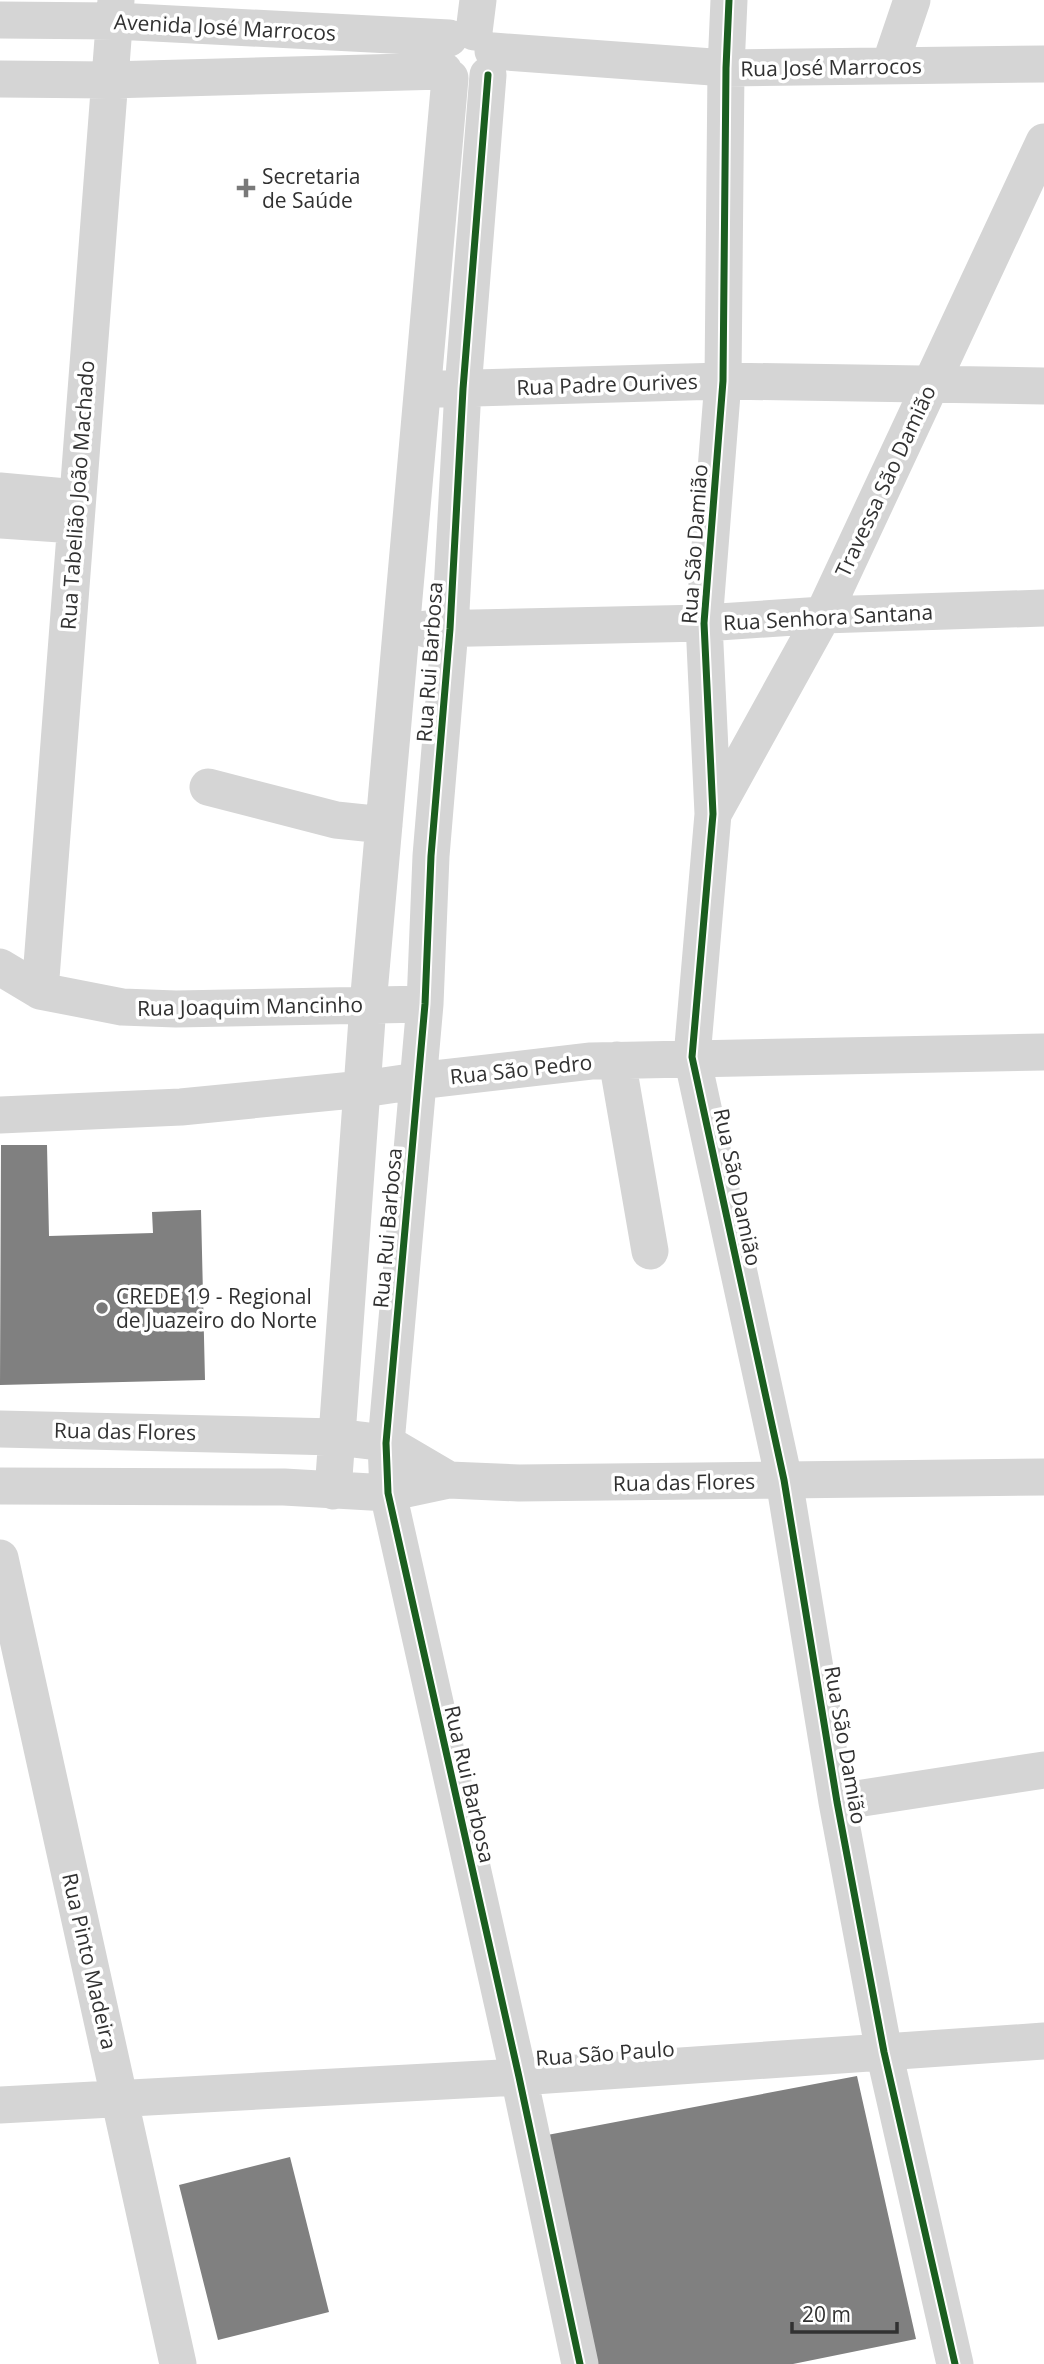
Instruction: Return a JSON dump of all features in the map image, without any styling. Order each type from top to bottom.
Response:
[{"type":"street","name":"Rua São Damião","points":[[729,0],[723,381],[704,623],[713,814],[692,1058],[784,1480],[837,1802],[884,2052],[956,2364]]},
{"type":"street","points":[[890,65],[912,0]]},
{"type":"street","name":"Avenida José Marrocos","points":[[0,20],[115,10],[468,49]]},
{"type":"street","name":"Rua Tabelião João Machado","points":[[40,991],[115,10]]},
{"type":"street","name":"Rua José Marrocos","points":[[468,49],[726,68],[1044,64]]},
{"type":"street","name":"Avenida José Marrocos","points":[[0,79],[109,79],[468,49]]},
{"type":"street","name":"Rua Rui Barbosa","points":[[468,49],[463,388],[450,629],[431,856],[425,1004],[386,1443],[388,1493],[519,2077],[580,2364]]},
{"type":"street","name":"Rua Rui Barbosa","points":[[333,1491],[368,1005],[423,389],[468,49]]},
{"type":"street","name":"Travessa São Damião","points":[[713,814],[823,615],[1044,142]]},
{"type":"street","name":"Rua Padre Ourives","points":[[423,389],[723,381],[1044,386]]},
{"type":"street","points":[[0,491],[76,511]]},
{"type":"street","points":[[0,520],[76,511]]},
{"type":"street","name":"Rua Senhora Santana","points":[[401,629],[704,623],[823,615],[1044,608]]},
{"type":"street","points":[[208,787],[337,820],[383,841],[431,856]]},
{"type":"street","name":"Rua Joaquim Mancinho","points":[[0,967],[40,991],[122,1007],[176,1009],[425,1004]]},
{"type":"street","name":"Rua São Pedro","points":[[0,1115],[181,1107],[363,1089],[591,1061],[1044,1052]]},
{"type":"street","points":[[617,1060],[650,1251]]},
{"type":"street","points":[[346,1306],[399,1307]]},
{"type":"street","name":"Rua das Flores","points":[[0,1429],[336,1437],[386,1443],[449,1480]]},
{"type":"street","name":"Rua das Flores","points":[[0,1486],[256,1486],[388,1493],[449,1480],[519,1483],[1044,1477]]},
{"type":"street","name":"Rua Pinto Madeira","points":[[0,1558],[178,2364]]},
{"type":"street","points":[[837,1802],[1044,1770]]},
{"type":"street","name":"Rua São Paulo","points":[[0,2105],[519,2077],[1044,2041]]},
{"type":"building","name":"CREDE 19 - Regional de Juazeiro do Norte","points":[[1,1145],[47,1145],[49,1236],[153,1233],[152,1212],[201,1210],[205,1380],[0,1385]]},
{"type":"building","points":[[857,2076],[916,2339],[793,2364],[595,2364],[542,2136]]},
{"type":"building","points":[[290,2157],[329,2312],[218,2340],[179,2185]]},
{"type":"cycle path","points":[[729,0],[723,381],[704,623],[713,814],[692,1057],[784,1480],[837,1802],[884,2052],[955,2364]]},
{"type":"cycle path","points":[[488,75],[463,389],[450,629],[431,856],[425,1004],[386,1443],[388,1493],[519,2077],[580,2364]]},
{"type":"place","name":"Secretaria de Saúde","points":[[246,188]]},
{"type":"place","name":"CREDE 19 - Regional de Juazeiro do Norte","points":[[102,1308]]}]
